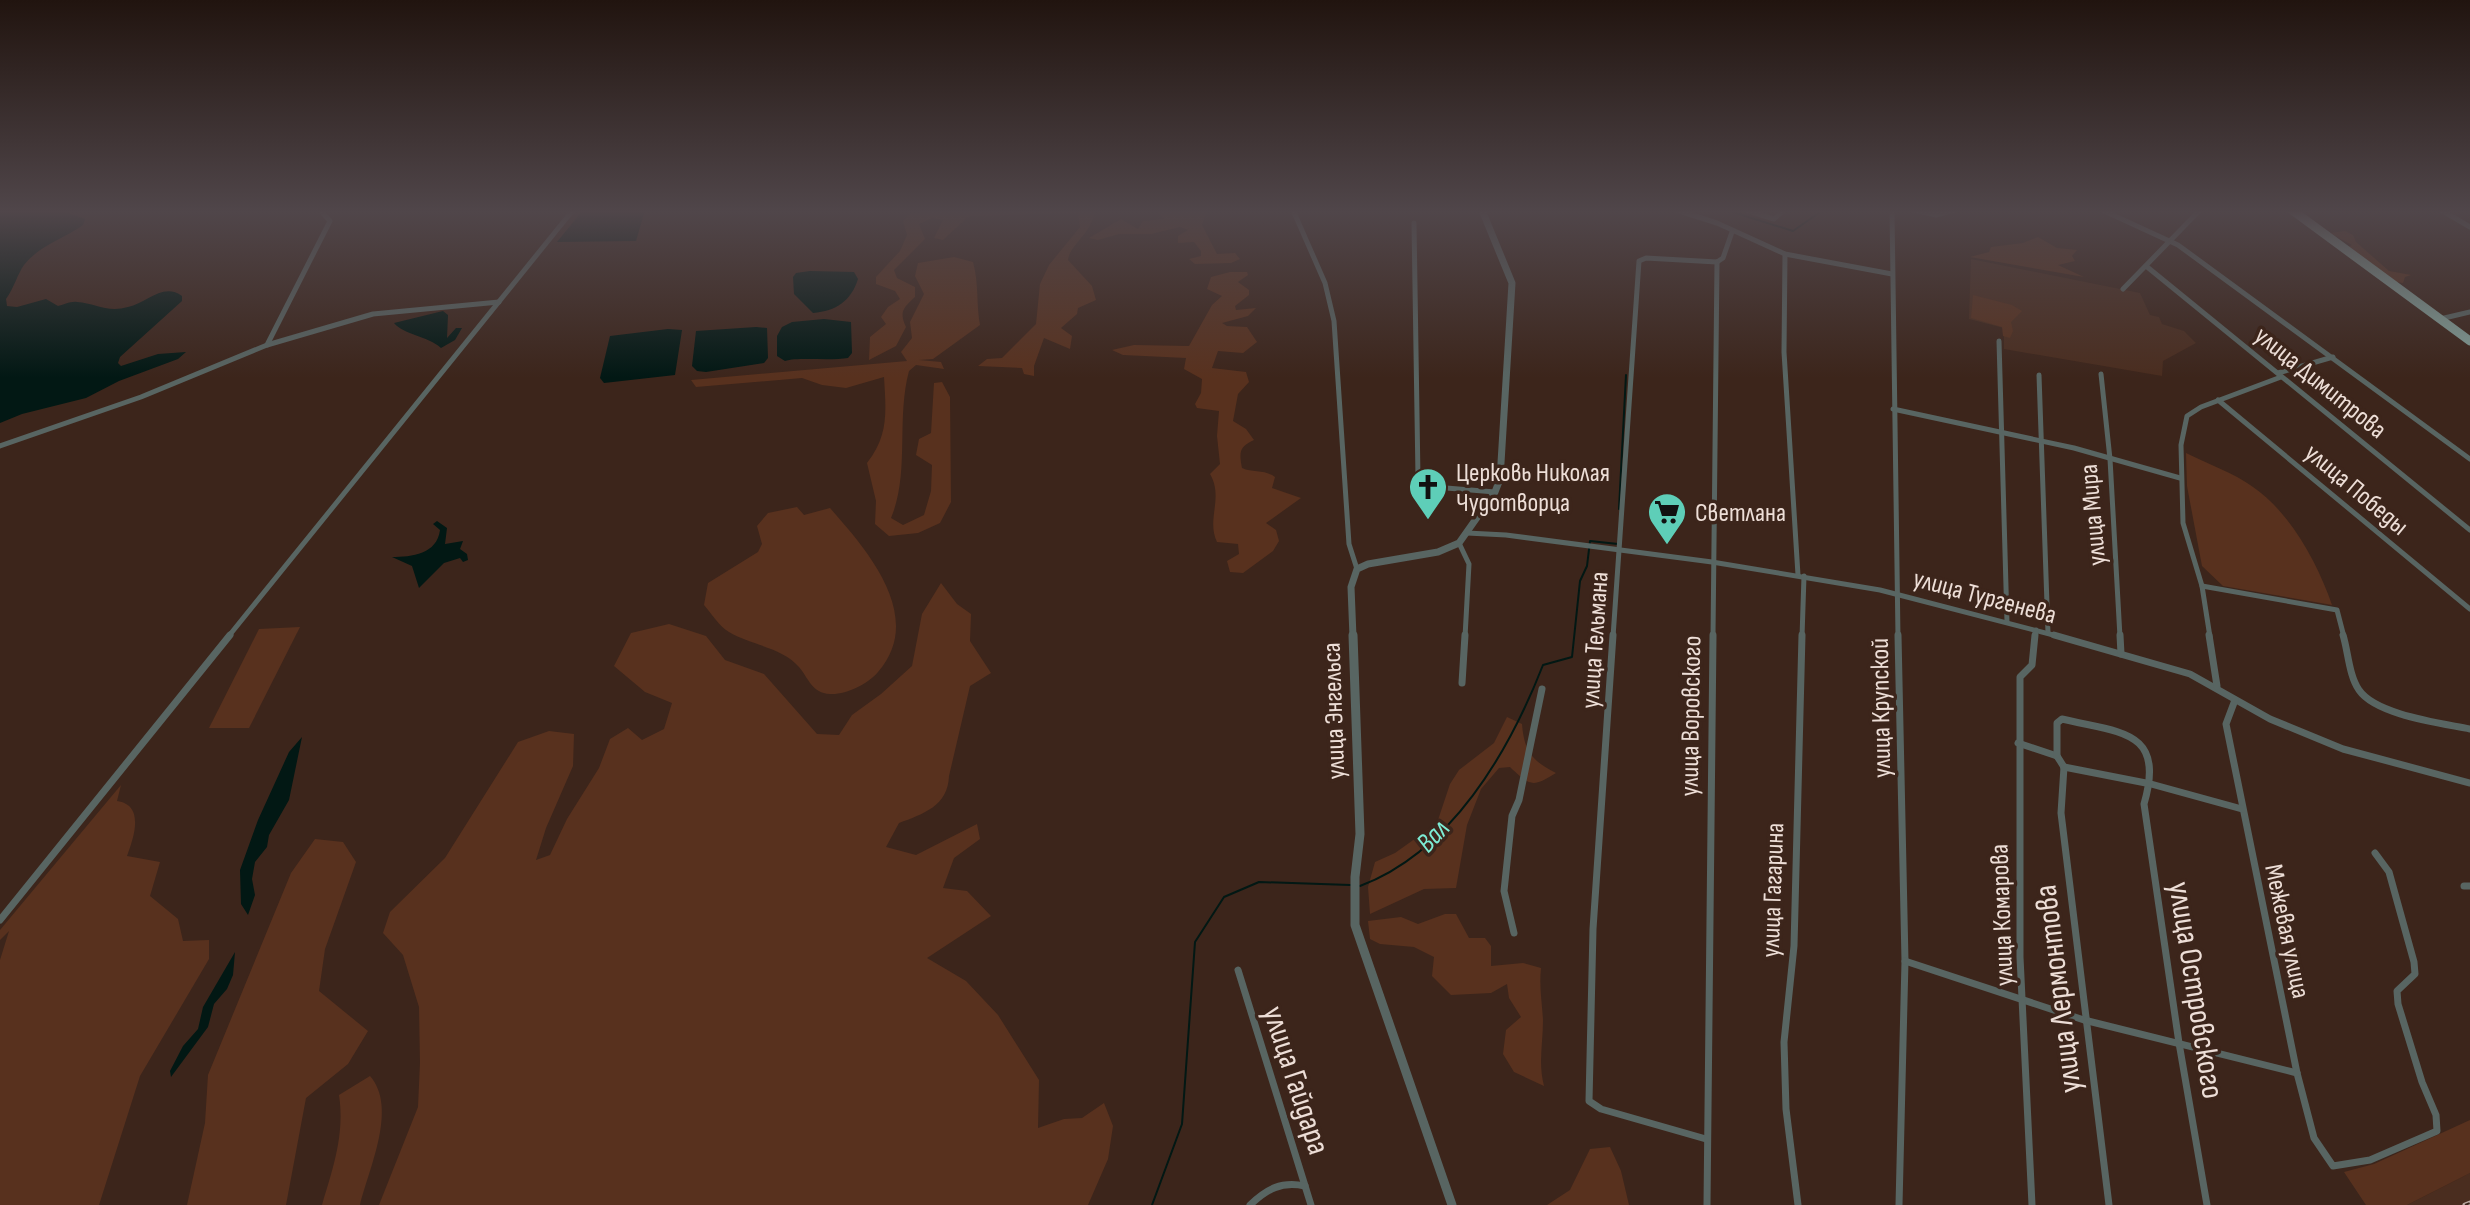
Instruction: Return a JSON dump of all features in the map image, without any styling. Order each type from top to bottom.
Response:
[{"type":"main road","points":[[2368,266],[2470,341]]},
{"type":"street","points":[[267,345],[307,266]]},
{"type":"street","points":[[0,920],[528,266]]},
{"type":"street","name":"улица Энгельса","points":[[1318,266],[1334,321],[1349,544],[1357,569],[1351,587],[1360,834],[1355,877],[1355,925],[1452,1205]]},
{"type":"street","points":[[1415,266],[1418,478],[1422,486],[1495,492]]},
{"type":"street","points":[[1357,569],[1368,564],[1438,552],[1459,543],[1495,492],[1503,461],[1513,303],[1512,283],[1505,266]]},
{"type":"street","name":"улица Тельмана","points":[[1639,266],[1593,929],[1589,1101],[1601,1109],[1706,1139]]},
{"type":"street","name":"улица Воровского","points":[[1707,1205],[1717,266]]},
{"type":"street","name":"улица Гагарина","points":[[1787,266],[1784,352],[1788,447],[1801,575],[1794,946],[1785,991],[1788,1157],[1798,1205]]},
{"type":"street","points":[[1850,266],[1892,274]]},
{"type":"street","name":"улица Крупской","points":[[1892,266],[1905,961],[1899,1205]]},
{"type":"street","points":[[2123,289],[2146,266]]},
{"type":"street","name":"улица Димитрова","points":[[2146,266],[2470,530]]},
{"type":"street","points":[[2206,266],[2470,459]]},
{"type":"street","points":[[0,446],[141,397],[267,345],[373,314],[499,302]]},
{"type":"street","points":[[2440,319],[2470,312]]},
{"type":"street","points":[[1999,341],[2007,622]]},
{"type":"street","points":[[2217,686],[2202,586],[2183,523],[2181,445],[2187,416],[2218,400],[2333,357]]},
{"type":"street","name":"улица Мира","points":[[2101,374],[2100,391],[2106,411],[2107,452],[2110,459],[2121,654]]},
{"type":"street","points":[[2039,375],[2048,633]]},
{"type":"street","name":"улица Победы","points":[[2218,400],[2470,609]]},
{"type":"street","points":[[1893,409],[2004,435],[2023,436],[2180,478]]},
{"type":"street","name":"улица Тургенева","points":[[1467,533],[1506,535],[1712,562],[1897,594],[2190,674],[2217,686],[2235,700],[2274,721],[2417,772],[2470,783]]},
{"type":"street","points":[[1459,543],[1469,564],[1462,683]]},
{"type":"street","points":[[2202,586],[2337,610],[2357,688],[2363,697],[2388,708],[2470,729]]},
{"type":"street","name":"улица Комарова","points":[[2032,1205],[2023,1000],[2018,743],[2020,677],[2032,665],[2036,630]]},
{"type":"street","points":[[1514,933],[1504,891],[1512,816],[1519,800],[1542,689]]},
{"type":"street","name":"Межевая улица","points":[[2235,700],[2226,724],[2297,1073],[2314,1138],[2333,1166],[2370,1160],[2437,1131],[2436,1115],[2422,1082],[2398,1004],[2397,991],[2415,974],[2414,962],[2389,872],[2375,853]]},
{"type":"street","name":"улица Островского","points":[[2057,756],[2057,723],[2062,719],[2131,736],[2139,740],[2147,751],[2151,784],[2144,804],[2179,1043],[2207,1205]]},
{"type":"street","points":[[2018,743],[2057,756],[2064,767],[2151,784],[2242,809]]},
{"type":"street","name":"улица Лермонтова","points":[[2064,767],[2061,776],[2061,813],[2109,1205]]},
{"type":"street","points":[[1905,961],[2084,1020],[2297,1073]]},
{"type":"street","name":"улица Гайдара","points":[[1238,970],[1311,1205]]},
{"type":"street","points":[[1250,1205],[1270,1187],[1287,1182],[1305,1186]]},
{"type":"shaded area","points":[[886,266],[898,266],[894,270],[897,278],[915,287],[915,297],[905,307],[903,318],[906,327],[896,346],[869,360],[870,337],[886,324],[881,317],[888,307],[900,299],[895,291],[876,284],[876,277]]},
{"type":"shaded area","points":[[917,266],[974,266],[980,325],[933,359],[919,360],[941,362],[944,369],[916,365],[909,371],[903,408],[900,483],[891,518],[903,525],[924,515],[931,491],[932,465],[916,455],[919,439],[931,433],[934,383],[942,382],[950,397],[951,502],[940,523],[918,533],[889,536],[875,524],[876,501],[867,463],[883,432],[884,377],[846,388],[802,378],[696,387],[691,380],[907,361],[901,352],[912,338],[910,322],[924,294],[915,276]]},
{"type":"shaded area","points":[[1048,266],[1074,266],[1092,286],[1096,300],[1078,308],[1077,314],[1061,328],[1072,336],[1070,349],[1044,338],[1034,366],[1034,376],[1024,374],[1022,368],[978,366],[987,359],[1002,358],[1036,324],[1040,284]]},
{"type":"shaded area","points":[[1971,266],[2007,266],[2140,293],[2150,315],[2159,317],[2162,324],[2184,331],[2196,343],[2163,361],[2162,376],[2004,349],[2004,328],[1969,319]]},
{"type":"shaded area","points":[[2023,266],[2061,266],[2084,277]]},
{"type":"shaded area","points":[[2374,266],[2411,275],[2405,277],[2403,283],[2396,282]]},
{"type":"shaded area","points":[[1247,272],[1248,275],[1238,282],[1249,290],[1249,295],[1235,306],[1236,310],[1256,308],[1248,316],[1222,323],[1247,327],[1257,342],[1243,353],[1218,351],[1212,368],[1246,372],[1249,382],[1238,394],[1233,421],[1246,429],[1254,440],[1241,451],[1242,468],[1275,477],[1272,488],[1301,498],[1266,523],[1276,530],[1279,541],[1273,551],[1243,573],[1230,572],[1227,561],[1239,554],[1238,544],[1217,542],[1214,533],[1215,492],[1210,474],[1220,464],[1217,436],[1219,411],[1197,408],[1195,404],[1201,393],[1202,379],[1184,369],[1186,358],[1123,355],[1112,350],[1134,345],[1189,346],[1212,305],[1222,296],[1207,289],[1211,277]]},
{"type":"shaded area","points":[[1973,295],[2012,305],[2022,311],[2011,322],[2013,331],[2010,338],[2003,336],[2002,327],[1971,318]]},
{"type":"shaded area","points":[[2186,453],[2246,482],[2279,510],[2311,556],[2332,605],[2223,586],[2202,566],[2187,486]]},
{"type":"shaded area","points":[[797,507],[804,515],[830,508],[874,564],[894,607],[896,629],[891,651],[869,681],[843,693],[819,691],[792,660],[729,632],[704,605],[708,583],[758,552],[762,544],[757,526],[768,513]]},
{"type":"shaded area","points":[[941,583],[957,604],[971,614],[970,641],[991,673],[970,686],[944,795],[933,807],[899,823],[886,847],[916,855],[977,824],[980,839],[954,858],[943,888],[967,891],[991,916],[927,958],[966,981],[998,1015],[1039,1080],[1038,1128],[1064,1119],[1082,1118],[1104,1103],[1113,1126],[1108,1159],[1088,1205],[379,1205],[418,1107],[420,1063],[419,1007],[403,955],[383,933],[390,912],[445,858],[518,742],[549,731],[574,734],[573,766],[546,828],[536,860],[550,855],[567,819],[599,768],[610,739],[628,728],[642,740],[664,729],[672,703],[645,692],[614,666],[631,633],[669,624],[706,636],[725,660],[764,674],[817,734],[839,735],[852,715],[912,666],[922,614]]},
{"type":"shaded area","points":[[300,627],[249,728],[209,728],[259,629]]},
{"type":"shaded area","points":[[1507,717],[1522,724],[1531,754],[1556,773],[1532,783],[1510,767],[1499,768],[1481,789],[1467,825],[1456,888],[1424,889],[1370,914],[1368,887],[1375,862],[1395,853],[1437,823],[1450,784],[1459,770],[1494,743]]},
{"type":"shaded area","points":[[121,785],[117,801],[131,809],[135,823],[127,856],[160,862],[150,896],[178,919],[183,941],[209,940],[209,959],[140,1076],[99,1205],[0,1205],[0,960],[9,931],[0,940],[0,930]]},
{"type":"shaded area","points":[[315,839],[343,842],[356,862],[325,949],[319,991],[368,1031],[348,1064],[306,1098],[286,1205],[187,1205],[205,1123],[208,1075],[291,873]]},
{"type":"shaded area","points":[[1445,914],[1456,914],[1469,938],[1485,938],[1491,946],[1491,966],[1523,963],[1541,968],[1544,1086],[1514,1072],[1503,1054],[1506,1030],[1521,1017],[1509,998],[1507,984],[1491,993],[1451,995],[1432,976],[1434,957],[1414,947],[1380,944],[1370,939],[1368,921],[1401,917],[1418,924]]},
{"type":"shaded area","points":[[370,1076],[382,1104],[382,1121],[360,1205],[322,1205],[339,1137],[339,1095]]},
{"type":"shaded area","points":[[2470,1120],[2470,1173],[2407,1205],[2366,1205],[2344,1172],[2374,1164]]},
{"type":"shaded area","points":[[1610,1147],[1621,1171],[1629,1205],[1547,1205],[1570,1190],[1590,1149]]},
{"type":"shaded area","points":[[2470,1173],[2470,1205],[2407,1205]]},
{"type":"water","points":[[0,266],[23,266],[6,299],[7,306],[17,307],[46,299],[58,306],[75,302],[121,309],[162,292],[175,292],[182,296],[182,301],[120,357],[118,363],[121,366],[158,354],[186,352],[178,359],[119,381],[86,398],[22,414],[0,423]]},
{"type":"water","points":[[854,272],[858,279],[842,304],[813,313],[794,294],[793,277],[796,273]]},
{"type":"water","points":[[443,311],[448,315],[447,338],[456,328],[462,328],[455,340],[441,348],[394,323]]},
{"type":"water","points":[[824,319],[851,322],[852,353],[848,358],[785,361],[777,356],[777,336],[782,327],[792,322]]},
{"type":"water","points":[[767,328],[768,358],[764,363],[706,372],[697,371],[692,366],[696,331]]},
{"type":"water","points":[[682,330],[675,375],[604,383],[600,378],[610,336]]},
{"type":"water","points":[[437,521],[447,528],[445,544],[463,541],[460,549],[467,554],[468,560],[463,562],[460,558],[444,563],[419,588],[412,566],[392,557],[415,555],[429,549],[438,538],[440,530],[433,524]]},
{"type":"water","points":[[302,737],[289,800],[269,835],[267,847],[255,862],[252,879],[255,895],[248,915],[241,904],[240,870],[258,820],[289,752]]},
{"type":"water","points":[[235,952],[233,975],[227,989],[214,1004],[208,1027],[171,1077],[170,1071],[183,1046],[198,1029],[203,1007]]},
{"type":"waterway","name":"Вал","points":[[1619,509],[1626,375]]},
{"type":"waterway","name":"Вал","points":[[1360,886],[1393,870],[1422,849],[1449,824],[1473,795],[1513,731],[1543,665],[1572,657],[1580,581],[1587,566],[1590,541],[1618,544]]},
{"type":"waterway","name":"Вал","points":[[1152,1205],[1182,1124],[1195,942],[1224,897],[1259,882],[1350,885]]},
{"type":"railway","points":[[2465,1205],[2470,1203]]},
{"type":"place","name":"Церковь Николая Чудотворца","points":[[1428,521]]},
{"type":"place","name":"Светлана","points":[[1667,546]]}]
